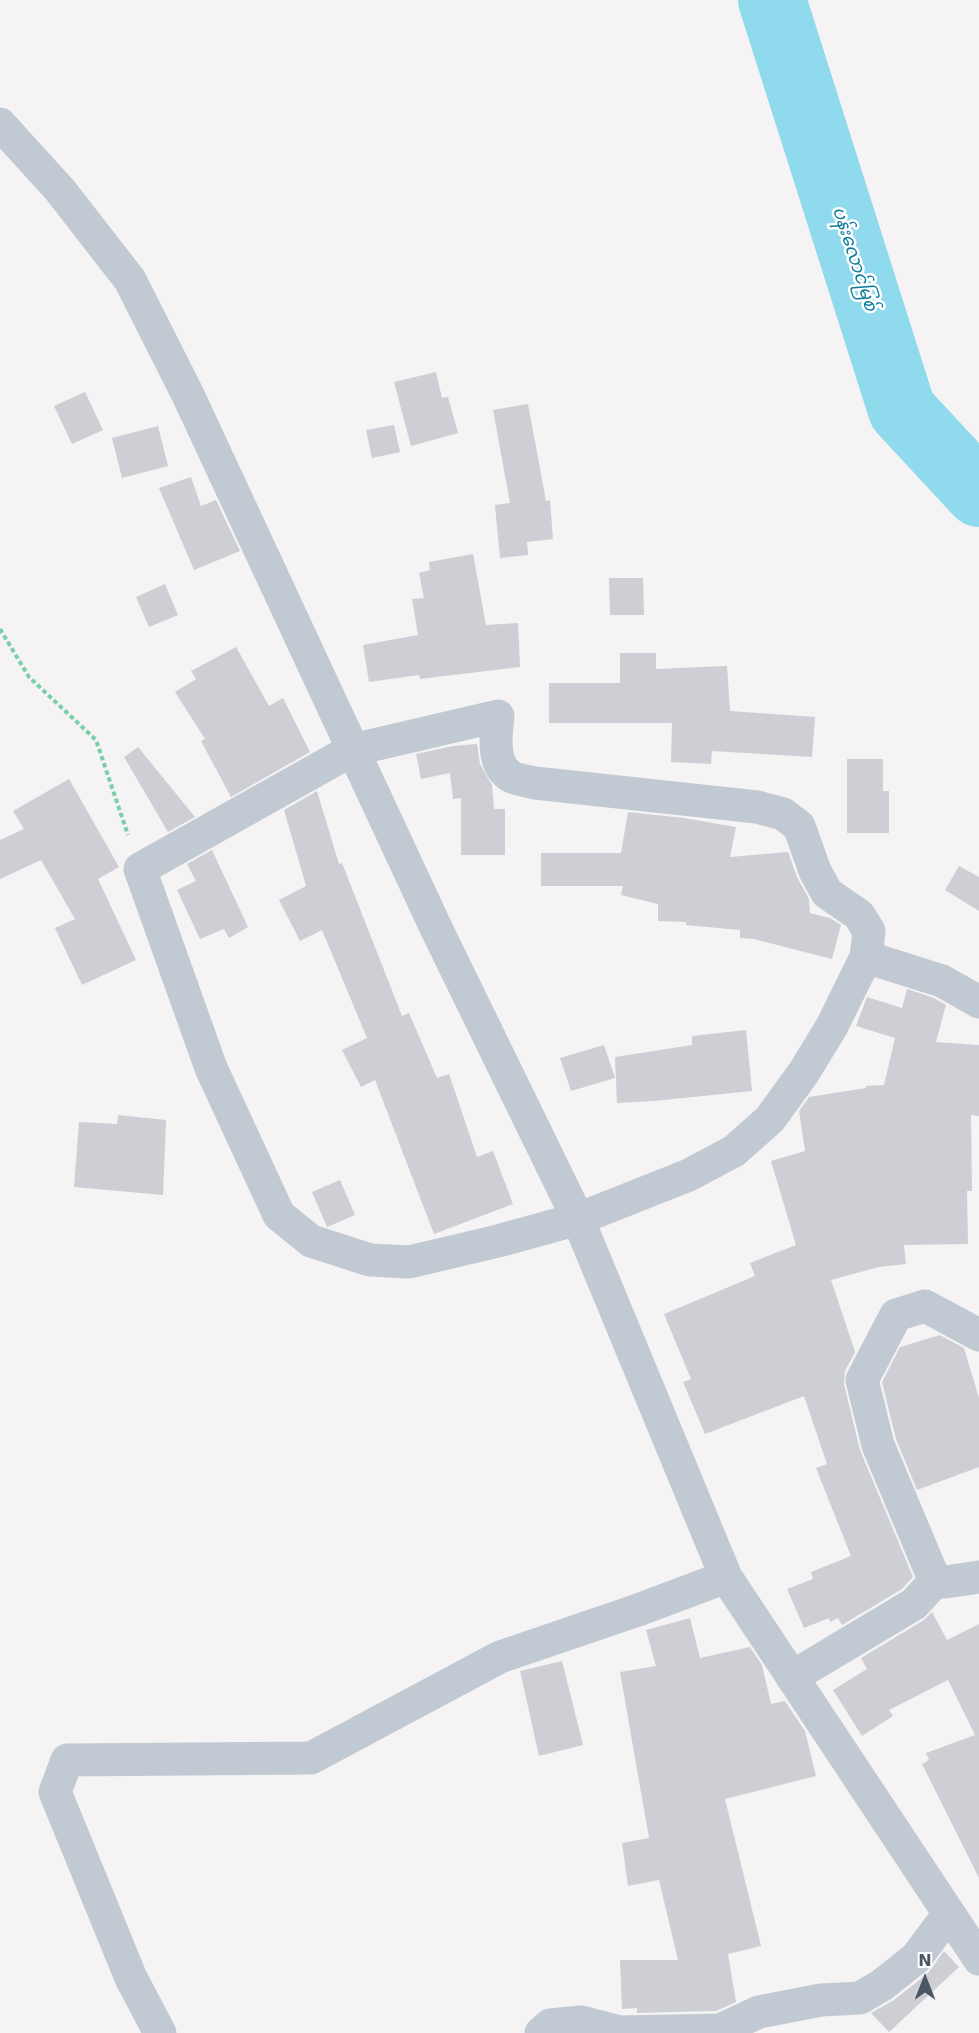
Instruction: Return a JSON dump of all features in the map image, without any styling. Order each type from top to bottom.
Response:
[{"type":"street","points":[[0,124],[60,190],[130,280],[188,396],[352,750],[578,1219],[726,1577],[979,1959]]},
{"type":"street","points":[[498,716],[495,739],[498,762],[510,777],[535,783],[746,806],[783,814],[799,826],[815,871],[828,893],[859,915],[868,931],[866,957],[832,1026],[804,1072],[770,1119],[734,1151],[689,1175],[578,1219],[409,1262],[370,1260],[312,1241],[279,1215],[211,1068],[140,869],[352,750],[498,716]]},
{"type":"street","points":[[866,957],[942,981],[979,1002]]},
{"type":"street","points":[[935,1581],[878,1445],[862,1380],[896,1315],[925,1306],[979,1335]]},
{"type":"street","points":[[935,1581],[945,1582],[979,1576]]},
{"type":"street","points":[[159,2033],[131,1978],[55,1792],[67,1760],[311,1758],[500,1657],[726,1577]]},
{"type":"street","points":[[792,1677],[914,1604],[935,1581]]},
{"type":"street","points":[[541,2033],[550,2025],[581,2022],[620,2032],[720,2030],[759,2012],[820,2000],[860,1998],[882,1985],[916,1958],[948,1915]]},
{"type":"path","points":[[0,629],[29,677],[96,740],[140,869]]},
{"type":"building","points":[[436,372],[442,398],[448,397],[458,433],[411,446],[394,382]]},
{"type":"building","points":[[85,392],[103,430],[72,444],[54,406]]},
{"type":"building","points":[[528,404],[546,501],[550,500],[553,539],[527,542],[528,555],[500,558],[495,505],[510,503],[493,410]]},
{"type":"building","points":[[394,425],[400,452],[372,458],[366,430]]},
{"type":"building","points":[[158,426],[168,466],[122,478],[112,438]]},
{"type":"building","points":[[191,477],[201,506],[216,500],[240,551],[194,570],[159,488]]},
{"type":"building","points":[[473,554],[486,625],[518,623],[520,667],[420,679],[419,675],[369,682],[363,645],[418,635],[412,599],[424,598],[419,573],[430,570],[429,562]]},
{"type":"building","points":[[609,578],[643,578],[644,615],[610,615]]},
{"type":"building","points":[[165,584],[178,615],[149,627],[136,597]]},
{"type":"building","points":[[236,647],[269,706],[283,698],[310,752],[231,797],[201,741],[205,739],[175,692],[196,679],[191,671]]},
{"type":"building","points":[[620,653],[656,653],[656,669],[727,666],[730,711],[815,717],[812,757],[712,751],[711,764],[671,762],[672,723],[549,723],[549,683],[620,683]]},
{"type":"building","points":[[477,744],[480,764],[492,785],[494,809],[505,809],[505,855],[461,855],[461,798],[453,799],[450,773],[421,779],[416,754],[453,746]]},
{"type":"building","points":[[138,747],[195,817],[168,832],[124,757]]},
{"type":"building","points":[[847,759],[883,759],[883,791],[889,791],[889,833],[847,833]]},
{"type":"building","points":[[69,779],[119,867],[98,879],[136,960],[82,985],[55,928],[75,919],[41,860],[0,879],[0,840],[24,829],[13,811]]},
{"type":"building","points":[[317,791],[339,864],[342,863],[402,1016],[409,1013],[437,1078],[449,1074],[477,1157],[493,1151],[513,1204],[434,1234],[375,1080],[361,1087],[342,1050],[367,1038],[322,930],[300,941],[279,900],[306,886],[284,810]]},
{"type":"building","points":[[628,812],[736,827],[730,857],[788,852],[797,877],[809,899],[810,913],[830,918],[841,925],[832,959],[754,939],[740,938],[740,930],[686,925],[686,922],[658,921],[658,904],[621,895],[623,886],[541,886],[541,853],[621,853]]},
{"type":"building","points":[[212,850],[248,927],[229,938],[224,929],[200,939],[177,890],[196,881],[187,864]]},
{"type":"building","points":[[959,866],[979,877],[979,911],[945,890]]},
{"type":"building","points":[[907,989],[934,998],[946,1005],[936,1042],[979,1045],[979,1116],[971,1115],[972,1191],[967,1191],[968,1244],[904,1245],[906,1264],[879,1267],[831,1280],[855,1352],[845,1371],[844,1384],[860,1450],[913,1577],[902,1589],[842,1625],[838,1618],[830,1622],[829,1618],[804,1628],[787,1589],[813,1579],[811,1572],[851,1556],[816,1468],[827,1464],[804,1396],[705,1434],[683,1382],[691,1379],[664,1314],[755,1276],[750,1263],[796,1245],[771,1161],[805,1151],[799,1111],[809,1097],[866,1088],[866,1086],[884,1085],[895,1038],[856,1026],[867,997],[902,1008]]},
{"type":"building","points":[[746,1030],[752,1091],[617,1103],[615,1057],[692,1045],[692,1036]]},
{"type":"building","points":[[604,1045],[615,1078],[571,1091],[560,1058]]},
{"type":"building","points":[[118,1115],[166,1120],[163,1195],[74,1187],[79,1122],[117,1124]]},
{"type":"building","points":[[340,1180],[355,1215],[327,1227],[312,1192]]},
{"type":"building","points":[[940,1335],[964,1348],[979,1398],[979,1467],[917,1490],[896,1439],[882,1382],[900,1347]]},
{"type":"building","points":[[932,1612],[947,1640],[979,1624],[979,1878],[922,1764],[929,1760],[926,1753],[975,1735],[948,1680],[889,1710],[893,1716],[862,1736],[833,1690],[867,1669],[861,1658],[924,1620]]},
{"type":"building","points":[[690,1618],[700,1658],[750,1647],[762,1665],[771,1704],[785,1701],[805,1731],[816,1776],[725,1799],[761,1946],[728,1954],[736,2002],[716,2011],[637,2013],[637,2008],[622,2009],[620,1960],[678,1960],[659,1880],[628,1886],[622,1843],[649,1838],[620,1672],[656,1666],[646,1630]]},
{"type":"building","points":[[562,1661],[583,1745],[539,1756],[520,1671]]},
{"type":"building","points":[[944,1951],[959,1967],[889,2032],[871,2013],[894,2000],[928,1973]]},
{"type":"waterway","name":"ပန်းလောင်မြစ်","points":[[772,0],[902,410],[979,493]]}]
